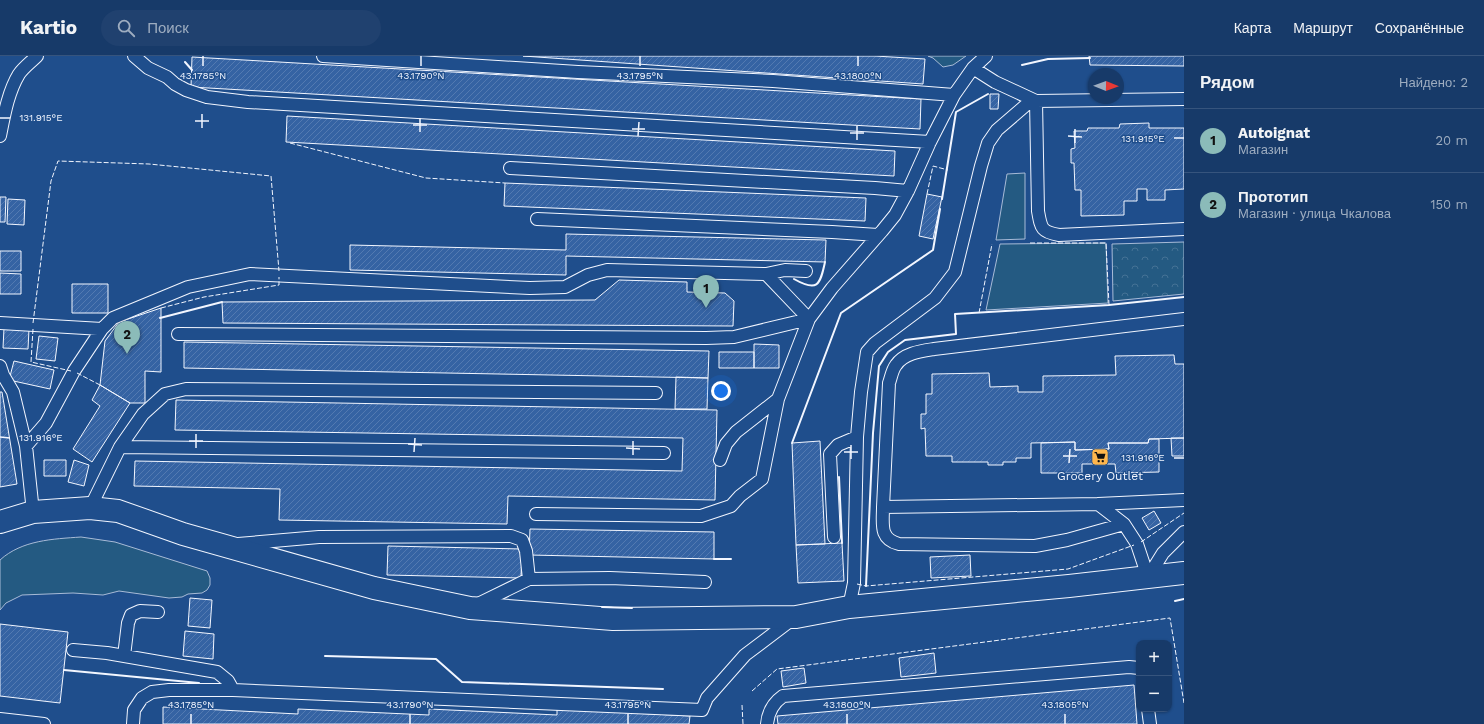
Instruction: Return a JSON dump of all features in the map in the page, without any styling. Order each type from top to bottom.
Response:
[{"type":"street","points":[[0,522],[32,512],[90,508],[118,511],[183,534],[374,588],[470,608],[613,619],[796,617],[849,607],[1069,586],[1184,573]]},
{"type":"lane","points":[[0,136],[12,88],[20,74],[37,56]]},
{"type":"lane","points":[[134,56],[148,68],[167,77],[175,84],[186,90],[207,97],[248,102],[930,142]]},
{"type":"lane","points":[[323,56],[578,72],[772,81],[954,95]]},
{"type":"lane","points":[[536,514],[701,516],[731,506],[740,496],[762,479],[778,399],[810,319],[832,288],[895,215],[954,95],[973,68],[986,56]]},
{"type":"lane","points":[[973,68],[995,82],[1036,101]]},
{"type":"lane","points":[[849,607],[854,583],[857,437],[861,392],[867,352],[875,343],[935,298],[955,272],[988,143],[997,130],[1026,105],[1036,101],[1184,99]]},
{"type":"lane","points":[[1036,101],[1038,211],[1041,228],[1048,234],[1059,235],[1184,229]]},
{"type":"lane","points":[[510,168],[908,191]]},
{"type":"lane","points":[[537,219],[878,235]]},
{"type":"lane","points":[[26,446],[46,423],[74,371],[102,329],[113,318],[188,287],[250,274],[530,288],[565,287],[588,275],[607,270],[766,274],[784,270],[806,270]]},
{"type":"lane","points":[[766,274],[810,319]]},
{"type":"lane","points":[[178,334],[706,338],[734,337],[810,319]]},
{"type":"lane","points":[[1124,524],[1067,540],[1035,546],[892,543],[887,539],[884,532],[883,507],[889,383],[896,365],[904,357],[913,353],[934,348],[1184,319]]},
{"type":"lane","points":[[0,323],[102,329]]},
{"type":"lane","points":[[0,366],[3,375],[13,392],[26,446],[32,512]]},
{"type":"lane","points":[[90,508],[120,447],[143,414],[165,394],[186,388],[656,393]]},
{"type":"lane","points":[[720,460],[726,444],[736,432],[778,399]]},
{"type":"lane","points":[[834,537],[830,454],[838,445],[857,437]]},
{"type":"lane","points":[[120,447],[664,453]]},
{"type":"lane","points":[[883,507],[1098,504],[1184,500]]},
{"type":"lane","points":[[1098,504],[1124,524],[1138,544],[1148,577]]},
{"type":"lane","points":[[1148,577],[1163,553],[1184,532]]},
{"type":"lane","points":[[226,546],[319,537],[511,536],[522,540],[526,551],[529,579]]},
{"type":"lane","points":[[470,608],[529,579],[610,578],[705,582]]},
{"type":"lane","points":[[124,656],[128,623],[131,614],[140,611],[158,612]]},
{"type":"lane","points":[[133,724],[134,710],[142,698],[152,692],[169,690],[232,690],[702,710],[707,698],[745,655],[796,617]]},
{"type":"lane","points":[[73,650],[124,656],[217,672],[228,681],[232,690]]},
{"type":"lane","points":[[767,724],[774,702],[783,696],[1121,667],[1136,668]]},
{"type":"lane","points":[[1148,712],[1150,724]]},
{"type":"lane","points":[[0,718],[44,724]]},
{"type":"green space","points":[[928,56],[966,56],[953,65],[943,67],[933,58]]},
{"type":"green space","points":[[1025,173],[1025,239],[996,240],[1007,174]]},
{"type":"green space","points":[[1184,242],[1184,294],[1113,301],[1112,244]]},
{"type":"green space","points":[[1106,243],[1108,303],[986,310],[1000,244]]},
{"type":"green space","points":[[81,537],[115,542],[207,571],[210,578],[210,585],[207,590],[202,593],[169,598],[119,591],[103,595],[73,593],[22,595],[6,603],[0,610],[0,560],[9,553],[28,544],[49,540]]},
{"type":"building","points":[[523,56],[875,56],[925,59],[923,84]]},
{"type":"building","points":[[1089,56],[1184,56],[1184,66],[1090,65]]},
{"type":"building","points":[[192,57],[921,99],[920,129],[191,87]]},
{"type":"building","points":[[990,94],[999,94],[998,109],[990,109]]},
{"type":"building","points":[[287,116],[895,151],[894,176],[286,142]]},
{"type":"building","points":[[1149,123],[1149,128],[1184,128],[1184,189],[1165,190],[1165,200],[1147,200],[1147,189],[1137,189],[1137,201],[1124,201],[1124,215],[1081,216],[1081,190],[1075,190],[1074,163],[1071,163],[1071,149],[1075,148],[1074,131],[1087,131],[1088,128],[1119,128],[1120,124]]},
{"type":"building","points":[[505,183],[866,198],[865,221],[504,206]]},
{"type":"building","points":[[927,194],[942,197],[933,239],[919,236]]},
{"type":"building","points":[[0,197],[6,197],[5,222],[0,222]]},
{"type":"building","points":[[8,199],[25,200],[24,225],[7,224]]},
{"type":"building","points":[[566,234],[826,240],[825,262],[566,256],[566,275],[350,270],[350,245],[566,250]]},
{"type":"building","points":[[0,251],[21,251],[21,271],[0,271]]},
{"type":"building","points":[[0,273],[21,274],[21,294],[0,294]]},
{"type":"building","points":[[619,280],[687,282],[687,292],[725,293],[734,301],[733,326],[223,323],[222,302],[595,300]]},
{"type":"building","points":[[72,284],[108,284],[108,313],[72,313]]},
{"type":"building","points":[[161,308],[161,372],[145,371],[145,403],[130,403],[100,385],[105,341],[119,322]]},
{"type":"building","points":[[4,328],[29,329],[28,349],[3,348]]},
{"type":"building","points":[[39,336],[58,338],[55,361],[36,359]]},
{"type":"building","points":[[184,342],[709,351],[708,378],[184,368]]},
{"type":"building","points":[[754,344],[779,345],[779,368],[754,368]]},
{"type":"building","points":[[719,352],[754,352],[754,368],[719,368]]},
{"type":"building","points":[[1174,355],[1175,364],[1184,364],[1184,438],[1149,439],[1148,443],[1108,443],[1109,449],[1075,450],[1075,442],[1031,443],[1031,458],[1016,458],[1016,462],[1003,462],[1003,465],[988,465],[988,462],[952,462],[952,456],[926,456],[925,428],[921,429],[921,414],[926,414],[926,394],[932,394],[932,374],[989,373],[990,387],[1018,386],[1018,392],[1043,392],[1043,376],[1116,375],[1115,356]]},
{"type":"building","points":[[14,361],[54,370],[50,389],[9,380]]},
{"type":"building","points":[[676,377],[708,378],[707,409],[675,409]]},
{"type":"building","points":[[100,385],[130,403],[92,462],[73,449],[100,406],[92,400]]},
{"type":"building","points":[[0,392],[2,392],[17,484],[0,487]]},
{"type":"building","points":[[176,400],[717,410],[715,500],[508,496],[507,524],[279,520],[280,489],[134,486],[135,461],[682,471],[683,438],[175,430]]},
{"type":"building","points":[[1171,438],[1184,438],[1184,456],[1172,456]]},
{"type":"building","name":"Grocery Outlet","points":[[1149,439],[1159,439],[1159,472],[1116,473],[1115,464],[1082,464],[1082,473],[1041,473],[1041,443],[1075,442],[1075,450],[1109,449],[1108,443],[1148,443]]},
{"type":"building","points":[[820,441],[825,544],[796,545],[792,443]]},
{"type":"building","points":[[44,460],[66,460],[66,476],[44,476]]},
{"type":"building","points":[[74,460],[89,465],[84,486],[68,482]]},
{"type":"building","points":[[1154,511],[1161,523],[1149,530],[1142,518]]},
{"type":"building","points":[[530,529],[714,532],[714,559],[529,555]]},
{"type":"building","points":[[842,543],[844,581],[798,583],[796,545]]},
{"type":"building","points":[[388,546],[522,549],[521,578],[387,575]]},
{"type":"building","points":[[970,555],[971,576],[931,578],[930,557]]},
{"type":"building","points":[[190,598],[212,600],[210,628],[188,626]]},
{"type":"building","points":[[0,624],[68,632],[60,703],[0,696]]},
{"type":"building","points":[[185,631],[214,634],[213,659],[183,656]]},
{"type":"building","points":[[934,653],[936,673],[901,677],[899,658]]},
{"type":"building","points":[[804,668],[806,683],[783,687],[781,671]]},
{"type":"building","points":[[1134,685],[1137,724],[778,724],[777,716]]},
{"type":"building","points":[[163,707],[298,714],[298,709],[429,715],[429,709],[557,715],[557,709],[690,716],[689,724],[163,724]]},
{"type":"fence","points":[[290,143],[426,178],[505,183]]},
{"type":"fence","points":[[33,323],[51,181],[58,161],[149,164],[271,176],[279,271]]},
{"type":"fence","points":[[927,194],[933,166],[948,170]]},
{"type":"fence","points":[[1030,243],[1106,243],[1109,305]]},
{"type":"fence","points":[[979,313],[992,244]]},
{"type":"fence","points":[[161,308],[204,297],[279,285],[279,277]]},
{"type":"fence","points":[[33,329],[31,362],[71,371]]},
{"type":"fence","points":[[77,373],[100,385]]},
{"type":"fence","points":[[1141,542],[1184,513]]},
{"type":"fence","points":[[857,584],[866,586],[1068,569],[1134,545]]},
{"type":"fence","points":[[752,691],[777,669],[1170,618],[1184,703]]},
{"type":"fence","points":[[742,705],[743,724]]},
{"type":"wall","points":[[1022,65],[1048,59],[1090,58]]},
{"type":"wall","points":[[185,62],[192,70]]},
{"type":"wall","points":[[942,199],[956,112],[988,94]]},
{"type":"wall","points":[[792,443],[841,313],[933,250],[940,209]]},
{"type":"wall","points":[[794,279],[813,286],[819,281],[825,262]]},
{"type":"wall","points":[[866,586],[873,433],[879,366],[888,352],[905,340],[956,334],[955,314],[1109,305],[1184,297]]},
{"type":"wall","points":[[160,318],[222,302]]},
{"type":"wall","points":[[839,477],[842,543]]},
{"type":"wall","points":[[714,559],[731,559]]},
{"type":"wall","points":[[1175,601],[1184,599]]},
{"type":"wall","points":[[602,607],[632,608]]},
{"type":"wall","points":[[325,656],[436,659],[462,682],[663,689]]},
{"type":"wall","points":[[64,670],[199,683]]},
{"type":"place","name":"Autoignat","points":[[706,308]]},
{"type":"place","name":"Прототип","points":[[127,354]]},
{"type":"place","name":"Grocery Outlet","points":[[1100,457]]}]
